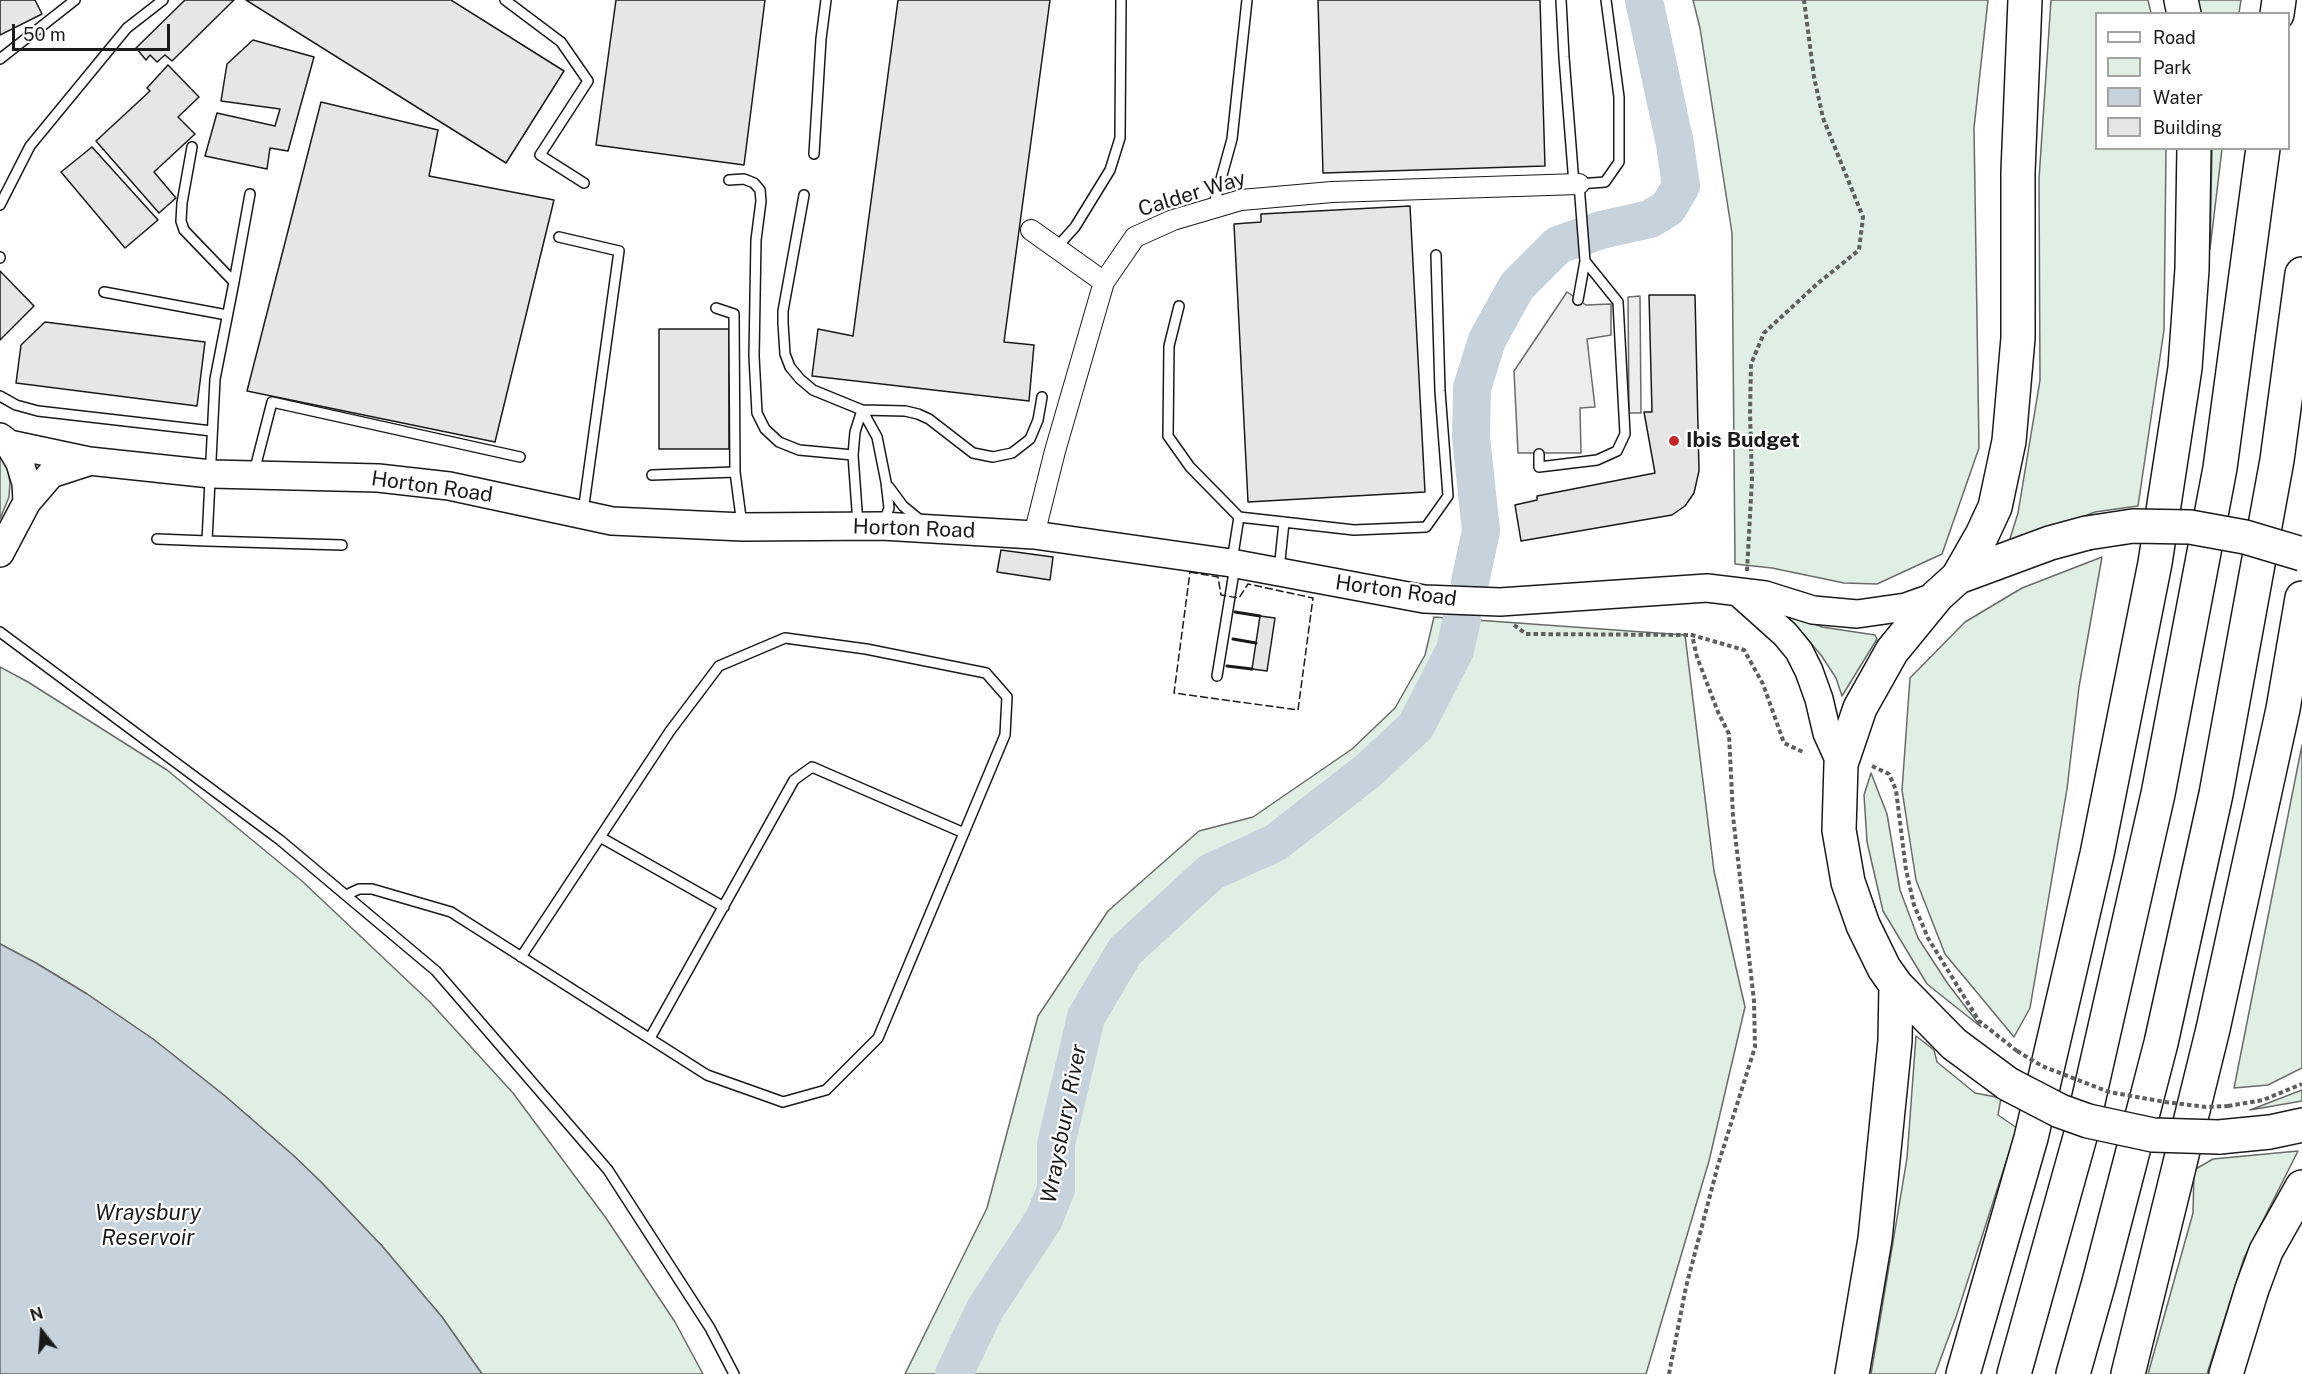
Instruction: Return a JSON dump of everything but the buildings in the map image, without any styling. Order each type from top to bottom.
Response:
[{"type":"highway","points":[[2025,0],[2018,172],[2018,338],[2009,441],[1995,507],[1948,587],[1892,651],[1860,708],[1856,765],[1839,830],[1848,882],[1868,935],[1896,985],[1954,1044],[2008,1084],[2060,1111],[2088,1121],[2153,1135],[2224,1122],[2270,1132],[2302,1125]]},
{"type":"highway","points":[[1962,1374],[2031,1138],[2097,854],[2155,563],[2185,368],[2192,269],[2194,150]]},
{"type":"highway","points":[[2014,1374],[2080,1137],[2158,794],[2220,468],[2263,150]]},
{"type":"highway","points":[[2073,1374],[2161,1043],[2216,794],[2277,460],[2302,274]]},
{"type":"highway","points":[[1948,587],[2050,543],[2087,533],[2133,526],[2190,527],[2245,537],[2302,554]]},
{"type":"highway","points":[[2128,1374],[2223,985],[2283,709],[2302,598]]},
{"type":"highway","points":[[1852,1374],[1875,1239],[1895,1041],[1896,985]]},
{"type":"highway","points":[[2226,1374],[2266,1251],[2302,1187]]},
{"type":"street","name":"Calder Way","points":[[1034,534],[1055,451],[1104,282],[1135,237],[1173,220],[1241,200],[1332,192],[1576,184]]},
{"type":"street","points":[[1031,230],[1104,282]]},
{"type":"street","points":[[4,441],[23,473],[27,502]]},
{"type":"street","name":"Horton Road","points":[[4,441],[89,461],[211,474],[378,478],[449,486],[612,520],[742,527],[870,526],[1034,534],[1233,563],[1425,599],[1500,602],[1707,588],[1765,595],[1813,610],[1857,614],[1906,607],[1948,587]]},
{"type":"street","name":"Horton Road","points":[[0,553],[27,502],[51,474],[89,461]]},
{"type":"street","points":[[1742,592],[1799,651],[1813,681],[1827,733],[1856,765]]},
{"type":"lane","points":[[0,59],[75,0]]},
{"type":"lane","points":[[0,205],[30,146],[127,28],[163,0]]},
{"type":"lane","points":[[505,0],[561,42],[588,81],[540,155],[584,183]]},
{"type":"lane","points":[[814,154],[821,39],[826,0]]},
{"type":"lane","points":[[1056,248],[1075,227],[1110,170],[1120,138],[1121,0]]},
{"type":"lane","points":[[1214,208],[1232,139],[1247,0]]},
{"type":"lane","points":[[1562,0],[1564,57],[1585,261],[1578,300]]},
{"type":"lane","points":[[1576,184],[1605,182],[1619,162],[1619,97],[1606,0]]},
{"type":"lane","points":[[192,147],[182,203],[181,220],[184,230],[234,282]]},
{"type":"lane","points":[[729,180],[744,179],[754,183],[760,190],[761,201],[756,240],[754,356],[757,413],[765,429],[779,442],[799,450],[853,455]]},
{"type":"lane","points":[[207,541],[214,379],[250,194]]},
{"type":"lane","points":[[804,195],[783,311],[785,354],[790,368],[800,379],[813,390],[862,410],[905,411],[918,414],[929,419],[973,453],[993,457],[1012,453],[1030,439],[1038,420],[1042,397]]},
{"type":"lane","points":[[559,237],[619,251],[582,514]]},
{"type":"lane","points":[[1179,306],[1169,346],[1168,436],[1190,467],[1239,517],[1354,530],[1426,527],[1448,496],[1440,391],[1436,255]]},
{"type":"lane","points":[[1539,454],[1539,467],[1597,460],[1617,451],[1625,434],[1618,302],[1585,261]]},
{"type":"lane","points":[[104,292],[227,315]]},
{"type":"lane","points":[[716,308],[734,314],[735,472],[742,527]]},
{"type":"lane","points":[[0,396],[16,405],[38,411],[212,431]]},
{"type":"lane","points":[[254,475],[272,402],[520,457]]},
{"type":"lane","points":[[862,410],[877,438],[889,508],[870,526],[853,455],[855,432],[862,410]]},
{"type":"lane","points":[[652,474],[735,472]]},
{"type":"lane","points":[[886,482],[903,506],[929,528]]},
{"type":"lane","points":[[1217,676],[1239,517]]},
{"type":"lane","points":[[1279,572],[1284,522]]},
{"type":"lane","points":[[157,539],[342,545]]},
{"type":"lane","points":[[0,632],[280,840],[436,971],[608,1170],[710,1328],[734,1374]]},
{"type":"lane","points":[[346,895],[359,889],[372,889],[451,912],[521,957],[650,1038],[707,1075],[783,1102],[826,1090],[878,1038],[1005,735],[1007,697],[986,673],[866,649],[785,638],[719,666],[670,731],[521,957]]},
{"type":"lane","points":[[650,1038],[794,780],[812,766],[964,833]]},
{"type":"lane","points":[[600,837],[723,907]]},
{"type":"path","points":[[1742,592],[1752,479],[1750,412],[1752,364],[1764,333],[1817,284],[1859,250],[1863,218],[1823,118],[1814,76],[1804,0]]},
{"type":"path","points":[[1500,602],[1508,619],[1526,634],[1692,635],[1744,650],[1763,684],[1784,743],[1805,753]]},
{"type":"path","points":[[1669,1374],[1686,1287],[1715,1176],[1755,1047],[1754,1001],[1733,816],[1729,734],[1697,657],[1692,635]]},
{"type":"path","points":[[1856,765],[1889,774],[1896,790],[1906,870],[1914,904],[1928,938],[1979,1021],[2017,1051],[2042,1066],[2109,1092],[2186,1104],[2224,1122],[2263,1100],[2302,1084]]},
{"type":"green space","points":[[1693,0],[1988,0],[1974,128],[1979,448],[1942,554],[1877,584],[1844,583],[1772,568],[1735,564],[1732,233],[1700,28]]},
{"type":"green space","points":[[2051,0],[2148,0],[2151,12],[2095,12],[2095,150],[2166,150],[2164,330],[2138,506],[2095,512],[2008,545],[2018,513],[2040,380],[2039,179]]},
{"type":"green space","points":[[2197,0],[2241,0],[2239,12],[2199,12]]},
{"type":"green space","points":[[2212,150],[2222,150],[2210,249]]},
{"type":"green space","points":[[0,455],[7,468],[10,482],[9,497],[0,519]]},
{"type":"green space","points":[[2102,557],[2079,687],[2067,789],[2030,1008],[2014,1037],[1945,954],[1916,880],[1902,790],[1910,678],[1965,622],[2022,588]]},
{"type":"green space","points":[[1759,601],[1822,627],[1875,635],[1877,639],[1842,696],[1836,678],[1821,655],[1803,634],[1789,621]]},
{"type":"green space","points":[[1434,617],[1685,635],[1714,871],[1745,1007],[1709,1161],[1646,1374],[905,1374],[987,1208],[1038,1016],[1108,911],[1199,831],[1253,817],[1352,749],[1395,708],[1425,655]]},
{"type":"green space","points":[[0,667],[28,682],[167,770],[302,881],[430,1002],[513,1093],[606,1218],[675,1322],[703,1374],[482,1374],[442,1317],[382,1246],[294,1156],[225,1096],[153,1039],[87,994],[0,944]]},
{"type":"green space","points":[[2302,745],[2302,1068],[2268,1085],[2234,1088]]},
{"type":"green space","points":[[1871,773],[1887,814],[1900,890],[1918,938],[1948,984],[1981,1027],[1927,984],[1883,911],[1867,842],[1864,795]]},
{"type":"green space","points":[[1916,1036],[1934,1050],[1937,1062],[1975,1093],[2001,1098],[1998,1115],[2017,1128],[1956,1317],[1935,1374],[1871,1374],[1907,1158]]},
{"type":"green space","points":[[2302,1090],[2302,1101],[2250,1110]]},
{"type":"green space","points":[[2298,1151],[2244,1258],[2207,1374],[2148,1374],[2193,1213],[2194,1170],[2213,1159]]},
{"type":"shaded area","points":[[1567,292],[1586,305],[1611,304],[1611,335],[1587,339],[1595,407],[1580,408],[1581,453],[1518,453],[1514,371]]},
{"type":"shaded area","points":[[1640,296],[1641,413],[1629,413],[1628,297]]},
{"type":"water","name":"Wraysbury Reservoir","points":[[0,944],[87,994],[153,1039],[225,1096],[294,1156],[382,1246],[442,1317],[482,1374],[0,1374]]},
{"type":"waterway","name":"Wraysbury River","points":[[1470,582],[1481,531],[1471,437],[1472,388],[1487,340],[1517,286],[1558,245],[1601,230],[1650,219],[1668,208],[1681,186],[1675,144],[1644,0]]},
{"type":"waterway","name":"Wraysbury River","points":[[954,1374],[985,1309],[1044,1219],[1056,1189],[1056,1144],[1086,1017],[1125,951],[1211,872],[1275,843],[1369,770],[1416,726],[1455,650],[1462,619]]},
{"type":"fence","points":[[1190,572],[1218,577],[1221,595],[1239,598],[1248,584],[1313,598],[1298,710],[1174,693],[1190,572]]},
{"type":"wall","points":[[1235,612],[1260,616]]},
{"type":"wall","points":[[1233,639],[1256,643]]},
{"type":"wall","points":[[1227,666],[1252,669]]},
{"type":"place","name":"Ibis Budget","points":[[1674,441]]}]
